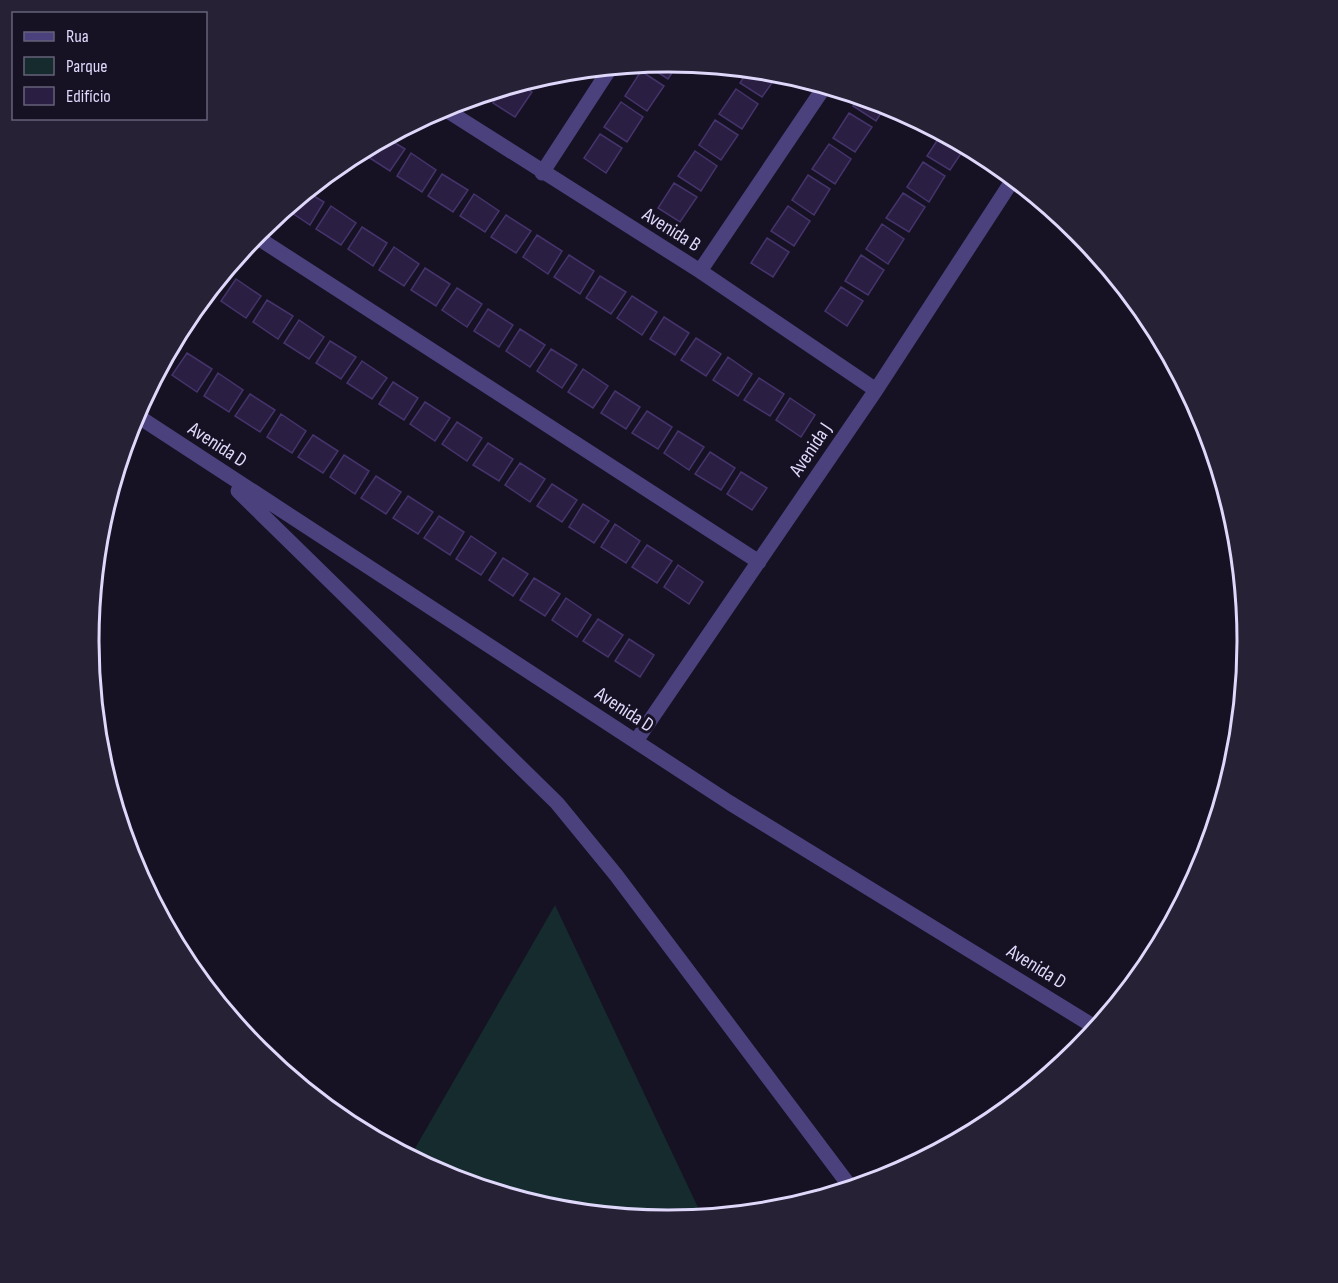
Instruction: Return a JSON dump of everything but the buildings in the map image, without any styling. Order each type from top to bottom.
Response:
[{"type":"street","points":[[543,173],[605,76]]},
{"type":"street","points":[[700,271],[821,92]]},
{"type":"street","name":"Avenida B","points":[[453,114],[700,271],[876,390]]},
{"type":"street","name":"Avenida J","points":[[636,741],[876,390],[1009,185]]},
{"type":"street","points":[[264,242],[759,562]]},
{"type":"street","name":"Avenida D","points":[[144,421],[730,803],[1090,1024]]},
{"type":"street","points":[[215,468],[557,803],[616,875],[847,1182]]},
{"type":"green space","points":[[555,905],[699,1210],[632,1210],[558,1200],[486,1181],[414,1150]]}]
